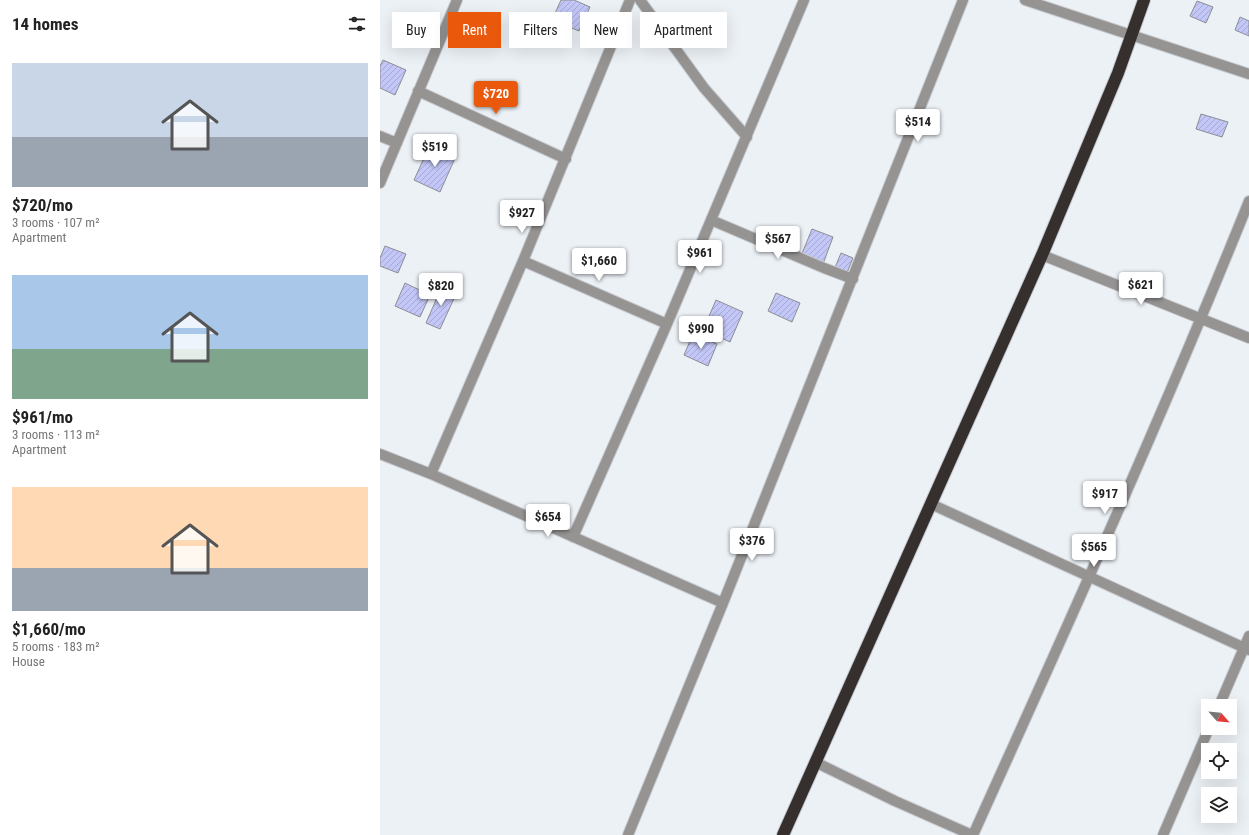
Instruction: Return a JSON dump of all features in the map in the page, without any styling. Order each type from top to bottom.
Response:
[{"type":"highway","points":[[783,835],[1042,254],[1118,73],[1144,0]]},
{"type":"street","points":[[380,183],[457,0]]},
{"type":"street","points":[[431,474],[566,158],[630,0]]},
{"type":"street","points":[[640,0],[704,88],[747,137]]},
{"type":"street","points":[[573,537],[667,324],[804,0]]},
{"type":"street","points":[[628,835],[853,279],[963,0]]},
{"type":"street","points":[[1025,0],[1249,74]]},
{"type":"street","points":[[418,91],[566,158]]},
{"type":"street","points":[[380,136],[397,143]]},
{"type":"street","points":[[815,762],[895,801],[973,835],[1089,578],[1202,319],[1249,201]]},
{"type":"street","points":[[711,220],[853,279]]},
{"type":"street","points":[[1042,254],[1249,338]]},
{"type":"street","points":[[523,260],[667,324]]},
{"type":"street","points":[[380,454],[431,474],[723,603]]},
{"type":"street","points":[[931,504],[1246,649]]},
{"type":"street","points":[[1222,699],[1246,649],[1249,636]]},
{"type":"street","points":[[1163,835],[1206,735]]},
{"type":"building","points":[[561,0],[574,0],[590,7],[588,12],[580,12],[579,31],[572,28],[572,12],[556,12]]},
{"type":"building","points":[[1197,1],[1213,7],[1206,23],[1190,16]]},
{"type":"building","points":[[1240,17],[1249,21],[1249,36],[1235,30]]},
{"type":"building","points":[[383,60],[406,70],[395,95],[380,88],[380,66]]},
{"type":"building","points":[[1201,114],[1228,122],[1222,137],[1196,129]]},
{"type":"building","points":[[430,145],[456,156],[440,192],[414,180]]},
{"type":"building","points":[[812,229],[833,237],[823,264],[801,256]]},
{"type":"building","points":[[385,246],[406,254],[398,273],[380,266],[380,258]]},
{"type":"building","points":[[841,253],[853,258],[846,275],[834,270]]},
{"type":"building","points":[[405,283],[430,295],[420,317],[395,306]]},
{"type":"building","points":[[442,286],[457,292],[440,329],[426,323]]},
{"type":"building","points":[[776,293],[800,303],[792,322],[768,311]]},
{"type":"building","points":[[716,300],[743,312],[730,342],[703,330]]},
{"type":"building","points":[[693,334],[717,344],[708,366],[684,355]]}]
